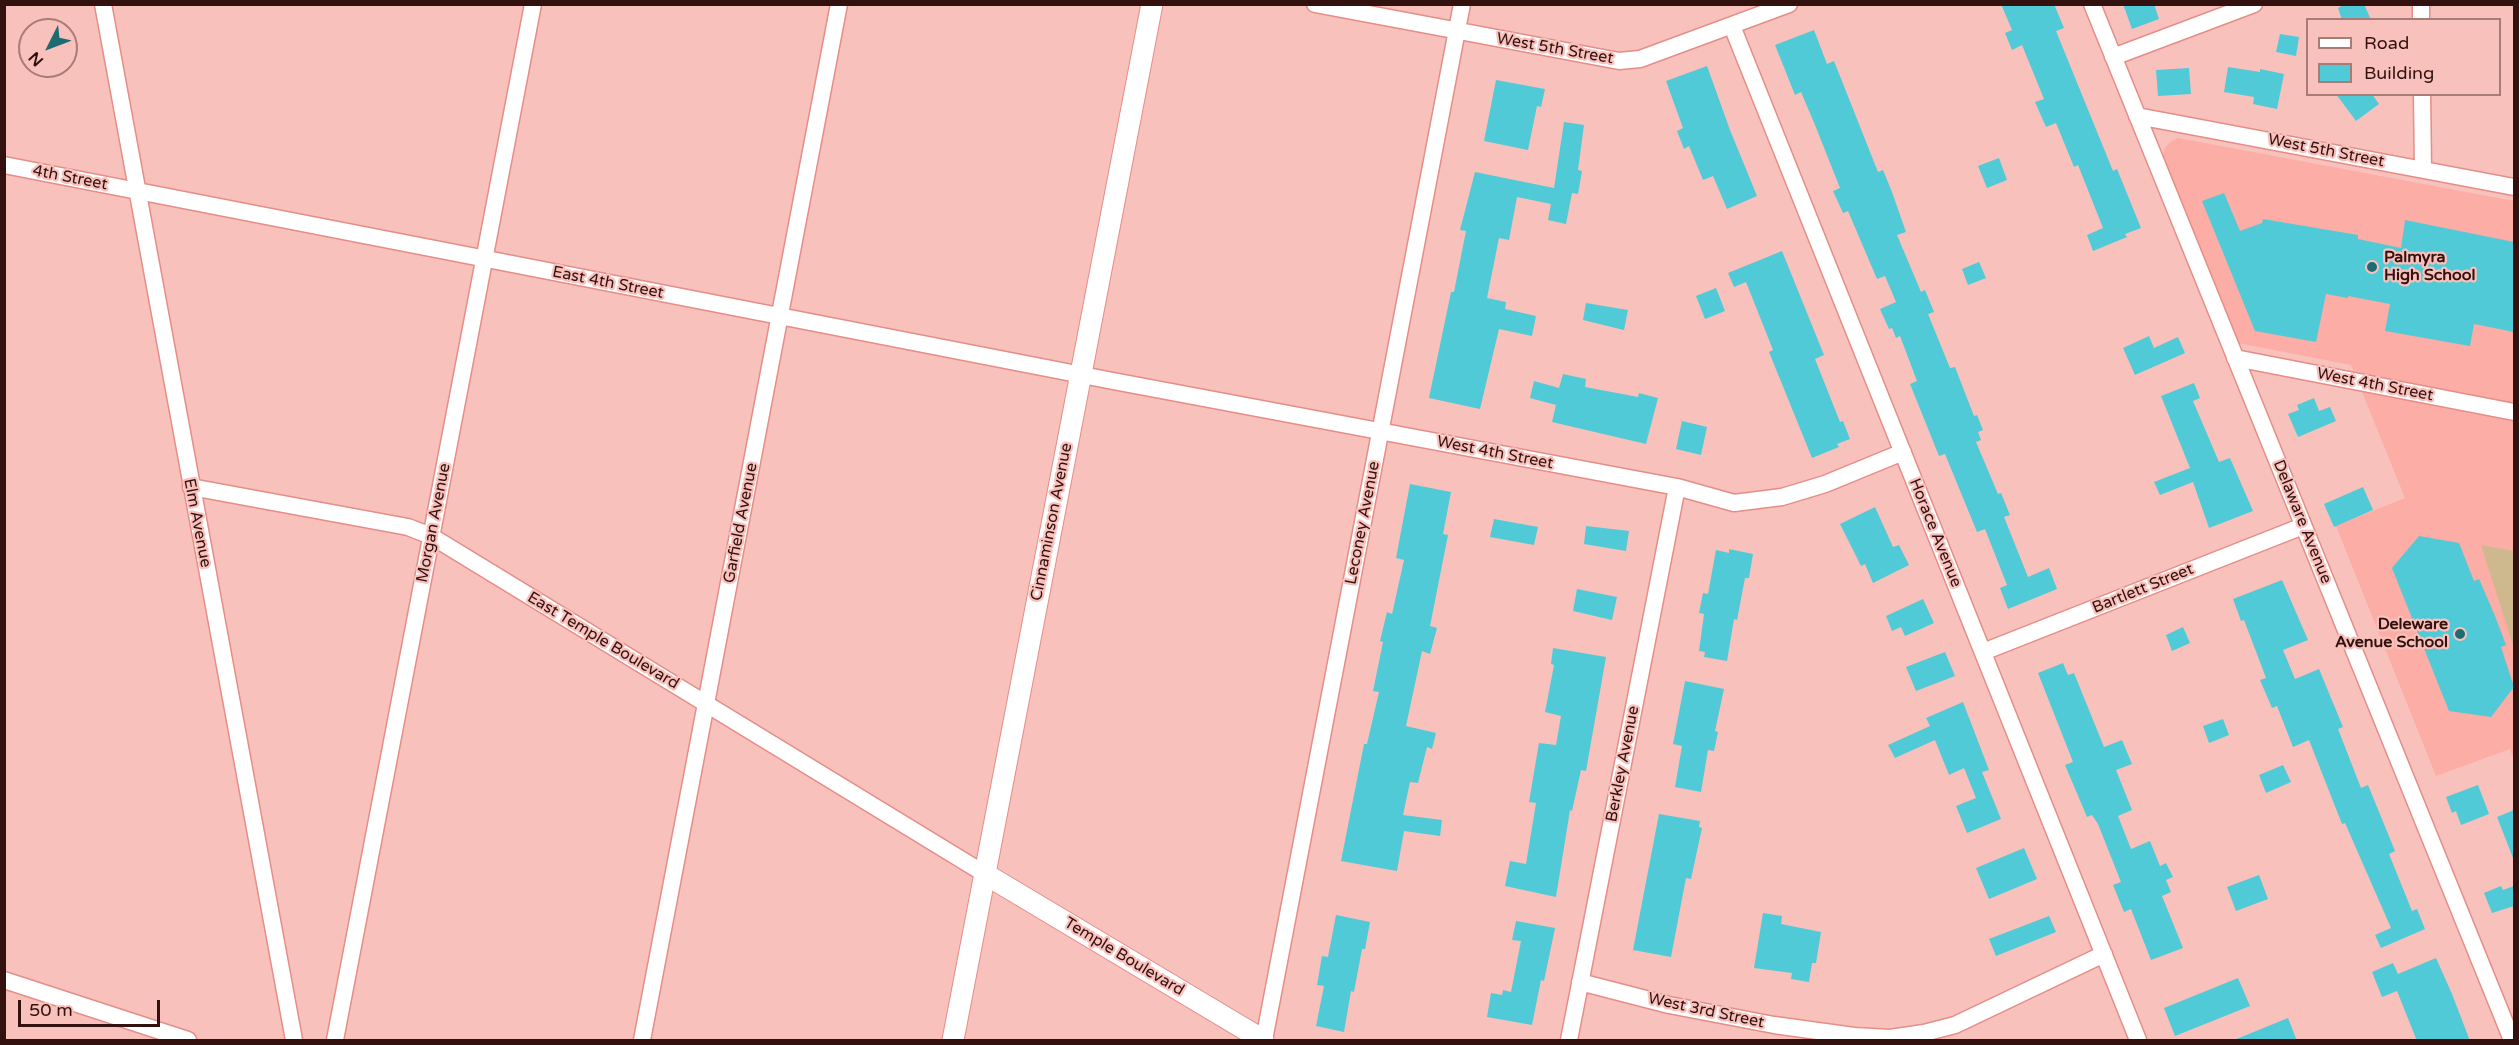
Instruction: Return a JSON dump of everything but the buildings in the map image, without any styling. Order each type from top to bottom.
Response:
[{"type":"street","name":"Elm Avenue","points":[[103,4],[294,1041]]},
{"type":"street","name":"Morgan Avenue","points":[[335,1041],[533,4]]},
{"type":"street","name":"Garfield Avenue","points":[[642,1041],[839,4]]},
{"type":"street","name":"Cinnaminson Avenue","points":[[953,1041],[1152,4]]},
{"type":"street","name":"West 5th Street","points":[[1315,4],[1619,61],[1640,59],[1789,4]]},
{"type":"street","name":"Leconey Avenue","points":[[1263,1041],[1462,4]]},
{"type":"street","name":"Delaware Avenue","points":[[2092,4],[2512,1041]]},
{"type":"street","points":[[2113,57],[2254,4]]},
{"type":"street","name":"Horace Avenue","points":[[1731,26],[2138,1041]]},
{"type":"street","points":[[2422,96],[2423,169]]},
{"type":"street","name":"West 5th Street","points":[[2137,116],[2514,187]]},
{"type":"street","name":"4th Street","points":[[4,165],[136,191]]},
{"type":"street","name":"East 4th Street","points":[[136,191],[1081,375]]},
{"type":"street","name":"West 4th Street","points":[[2235,358],[2514,412]]},
{"type":"street","name":"West 4th Street","points":[[1081,375],[1677,488],[1734,502],[1782,497],[1825,484],[1903,452]]},
{"type":"street","name":"East Temple Boulevard","points":[[191,487],[408,527],[431,536],[985,874]]},
{"type":"street","name":"Berkley Avenue","points":[[1569,1041],[1677,488]]},
{"type":"street","name":"Bartlett Street","points":[[1983,652],[2303,526]]},
{"type":"street","name":"Temple Boulevard","points":[[985,874],[1263,1041]]},
{"type":"street","name":"West 3rd Street","points":[[1580,982],[1669,1005],[1774,1025],[1854,1036],[1890,1038],[1955,1025],[2104,954]]},
{"type":"street","points":[[4,980],[188,1041]]},
{"type":"shaded area","points":[[2178,138],[2514,201],[2514,760],[2510,749],[2436,776],[2336,526],[2405,498],[2351,365],[2238,343],[2163,157],[2164,149]]},
{"type":"shaded area","points":[[2481,545],[2514,551],[2514,648]]},
{"type":"place","name":"Palmyra High School","points":[[2372,267]]},
{"type":"place","name":"Deleware Avenue School","points":[[2460,634]]}]
